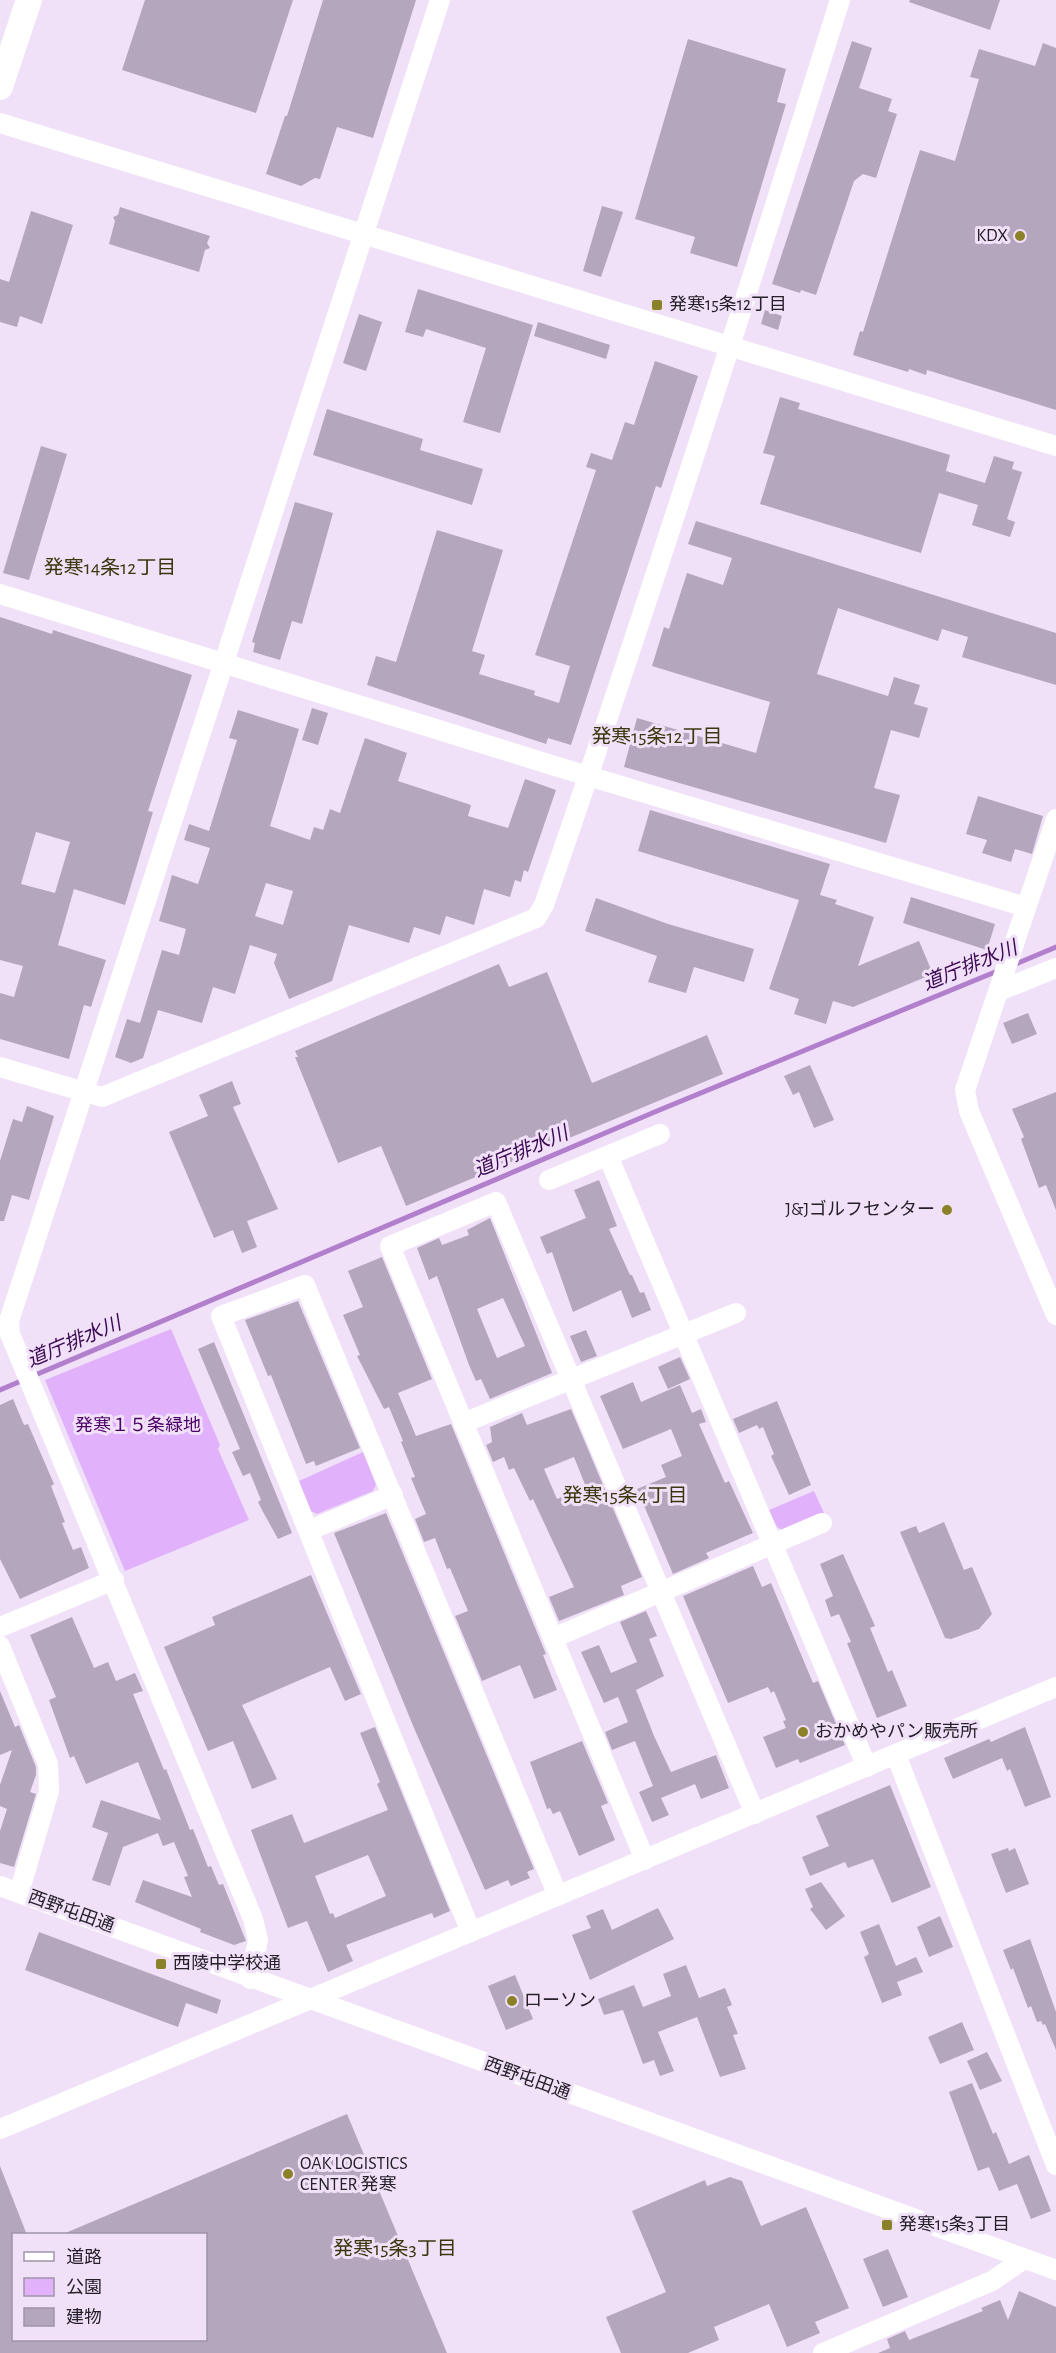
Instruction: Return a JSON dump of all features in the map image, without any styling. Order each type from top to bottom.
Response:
[{"type":"main road","points":[[0,87],[29,0]]},
{"type":"street","points":[[250,1979],[258,1940],[253,1919],[10,1334],[9,1321],[226,663],[362,235],[440,0]]},
{"type":"street","points":[[0,1067],[102,1097],[536,918],[544,904],[589,776],[731,346],[840,0]]},
{"type":"street","points":[[0,123],[1056,446]]},
{"type":"street","points":[[0,594],[589,776],[1026,907]]},
{"type":"street","points":[[1056,819],[965,1090],[969,1111],[1052,1292],[1056,1315]]},
{"type":"street","points":[[1000,986],[1056,968]]},
{"type":"street","points":[[549,1180],[660,1134]]},
{"type":"street","points":[[608,1156],[867,1767]]},
{"type":"street","points":[[645,1860],[390,1246],[496,1202],[755,1814]]},
{"type":"street","points":[[471,1932],[310,1530],[221,1316],[305,1285],[558,1896]]},
{"type":"street","points":[[463,1423],[736,1313]]},
{"type":"street","points":[[310,1530],[393,1496]]},
{"type":"street","points":[[553,1638],[822,1523]]},
{"type":"street","points":[[0,1627],[114,1580]]},
{"type":"street","points":[[0,1646],[48,1764],[49,1791],[19,1893]]},
{"type":"street","points":[[0,2129],[1056,1687]]},
{"type":"street","points":[[896,1755],[1056,2165]]},
{"type":"street","name":"西野屯田通","points":[[0,1886],[250,1979],[1044,2263]]},
{"type":"street","points":[[823,2353],[864,2345],[992,2281],[1044,2263]]},
{"type":"green space","name":"発寒１５条緑地","points":[[171,1329],[220,1445],[218,1449],[249,1520],[125,1571],[45,1380]]},
{"type":"green space","points":[[363,1452],[376,1485],[373,1491],[317,1514],[311,1511],[299,1481]]},
{"type":"green space","points":[[814,1491],[824,1513],[784,1531],[777,1527],[769,1510]]},
{"type":"building","points":[[145,0],[293,0],[256,113],[122,70]]},
{"type":"building","points":[[323,0],[416,0],[373,138],[337,127],[320,179],[315,178],[301,186],[266,174],[285,116],[287,116]]},
{"type":"building","points":[[910,0],[1000,0],[990,30],[909,2]]},
{"type":"building","points":[[688,39],[786,69],[777,102],[786,104],[737,267],[690,253],[695,237],[635,219]]},
{"type":"building","points":[[852,41],[872,48],[859,88],[892,99],[888,111],[897,114],[876,178],[863,174],[854,181],[816,295],[801,290],[800,293],[772,284]]},
{"type":"building","points":[[1043,43],[1056,48],[1056,410],[927,370],[926,375],[909,369],[908,372],[853,355],[860,331],[863,332],[920,150],[955,161],[979,79],[970,77],[979,49],[1035,66]]},
{"type":"building","points":[[602,206],[623,212],[601,277],[583,271]]},
{"type":"building","points":[[120,207],[210,236],[207,243],[210,248],[205,250],[199,272],[109,244],[115,221],[113,217],[118,215]]},
{"type":"building","points":[[31,211],[73,225],[42,324],[20,316],[17,327],[0,322],[0,279],[9,282]]},
{"type":"building","points":[[418,289],[533,325],[500,433],[463,422],[486,348],[426,329],[423,337],[405,332]]},
{"type":"building","points":[[765,310],[782,316],[778,330],[761,324]]},
{"type":"building","points":[[359,314],[382,322],[366,371],[343,363]]},
{"type":"building","points":[[538,322],[610,345],[606,359],[534,336]]},
{"type":"building","points":[[655,361],[698,376],[661,488],[656,486],[571,745],[548,738],[546,744],[367,685],[376,656],[396,662],[437,530],[503,550],[472,651],[485,655],[479,674],[535,691],[534,695],[559,703],[570,666],[535,655],[596,470],[586,467],[591,453],[612,460],[625,422],[634,425]]},
{"type":"building","points":[[780,397],[800,403],[798,409],[950,455],[946,471],[985,483],[994,456],[1014,462],[1012,469],[1022,472],[1007,519],[1015,522],[1010,537],[972,525],[978,505],[939,493],[921,553],[760,504],[775,456],[763,453]]},
{"type":"building","points":[[327,409],[423,439],[420,450],[483,469],[472,505],[313,455]]},
{"type":"building","points":[[41,446],[67,454],[29,580],[3,573]]},
{"type":"building","points":[[295,502],[333,513],[302,624],[292,621],[280,660],[253,652],[255,643],[252,642]]},
{"type":"building","points":[[696,521],[1056,633],[1056,685],[962,657],[968,637],[942,629],[938,641],[838,608],[817,674],[888,696],[894,677],[920,685],[914,704],[928,708],[919,738],[891,730],[874,788],[900,795],[886,843],[624,767],[637,718],[756,753],[770,702],[652,666],[664,627],[669,629],[687,573],[723,585],[732,558],[688,544]]},
{"type":"building","points":[[0,617],[52,634],[53,630],[192,675],[148,811],[153,812],[125,905],[74,889],[58,945],[106,960],[91,1007],[84,1005],[69,1059],[0,1039],[0,993],[14,997],[23,966],[0,960]],"holes":[[[36,832],[70,842],[55,893],[21,884]]]},
{"type":"building","points":[[312,708],[328,713],[318,745],[302,740]]},
{"type":"building","points":[[238,710],[299,729],[270,826],[310,840],[314,827],[323,830],[330,809],[340,813],[365,738],[407,753],[398,781],[471,805],[468,816],[508,828],[525,779],[556,790],[528,872],[524,870],[521,882],[515,880],[510,897],[484,889],[474,925],[446,916],[440,935],[414,927],[409,943],[349,925],[332,981],[289,999],[274,963],[277,954],[250,945],[235,994],[213,987],[202,1023],[158,1010],[143,1058],[131,1063],[115,1057],[127,1019],[140,1023],[162,950],[179,955],[186,929],[159,921],[172,875],[198,884],[210,848],[184,840],[189,824],[209,831],[237,740],[229,738]],"holes":[[[266,883],[293,891],[283,925],[255,916]]]},
{"type":"building","points":[[978,796],[1043,816],[1032,854],[1015,849],[1011,862],[982,853],[987,840],[966,834]]},
{"type":"building","points":[[650,810],[830,864],[820,895],[837,900],[835,904],[874,917],[858,966],[919,941],[933,974],[853,1007],[833,1001],[826,1024],[794,1014],[799,999],[769,989],[799,900],[638,851]]},
{"type":"building","points":[[911,897],[995,924],[987,950],[903,923]]},
{"type":"building","points":[[596,898],[668,924],[754,949],[744,982],[694,967],[686,993],[648,982],[657,956],[585,931]]},
{"type":"building","points":[[499,964],[509,987],[547,972],[592,1083],[707,1035],[723,1074],[406,1206],[381,1146],[338,1163],[295,1057],[298,1057],[295,1051]]},
{"type":"building","points":[[1028,1013],[1037,1034],[1012,1044],[1003,1023]]},
{"type":"building","points":[[810,1065],[834,1120],[814,1128],[799,1092],[793,1095],[784,1076]]},
{"type":"building","points":[[232,1081],[241,1104],[233,1107],[278,1209],[247,1221],[257,1247],[242,1253],[233,1230],[214,1238],[169,1132],[208,1116],[199,1095]]},
{"type":"building","points":[[1056,1092],[1056,1210],[1046,1185],[1039,1188],[1021,1139],[1024,1137],[1012,1109]]},
{"type":"building","points":[[27,1106],[54,1116],[29,1200],[12,1195],[4,1221],[0,1221],[0,1161],[13,1119],[22,1122]]},
{"type":"building","points":[[599,1180],[617,1226],[609,1229],[630,1275],[640,1293],[644,1292],[651,1310],[632,1318],[621,1290],[573,1312],[552,1252],[547,1254],[540,1237],[586,1218],[574,1190]]},
{"type":"building","points":[[490,1218],[552,1373],[490,1399],[481,1379],[476,1381],[469,1365],[437,1276],[429,1280],[417,1248],[439,1238],[442,1245],[469,1235],[467,1230]],"holes":[[[503,1298],[525,1346],[497,1358],[477,1309]]]},
{"type":"building","points":[[382,1257],[432,1379],[398,1393],[416,1436],[451,1424],[546,1654],[543,1655],[557,1690],[534,1699],[520,1665],[482,1681],[455,1616],[468,1611],[450,1568],[447,1569],[435,1538],[424,1542],[415,1519],[426,1514],[411,1478],[415,1477],[401,1442],[403,1441],[389,1407],[384,1409],[357,1356],[360,1355],[343,1315],[363,1307],[348,1271]]},
{"type":"building","points":[[298,1301],[360,1448],[316,1466],[314,1461],[306,1464],[271,1375],[268,1376],[245,1320]]},
{"type":"building","points":[[586,1330],[597,1356],[581,1362],[570,1336]]},
{"type":"building","points":[[214,1342],[292,1533],[278,1539],[258,1502],[261,1500],[250,1473],[243,1476],[232,1452],[240,1449],[198,1349]]},
{"type":"building","points":[[680,1357],[690,1379],[668,1389],[658,1367]]},
{"type":"building","points":[[633,1382],[641,1402],[680,1385],[692,1413],[701,1409],[706,1422],[699,1424],[725,1483],[729,1481],[753,1533],[706,1553],[709,1558],[673,1574],[637,1489],[666,1477],[661,1465],[682,1456],[671,1429],[623,1449],[600,1396]]},
{"type":"building","points":[[13,1399],[24,1425],[28,1424],[54,1484],[51,1486],[73,1550],[81,1547],[89,1568],[20,1599],[0,1559],[0,1405]]},
{"type":"building","points":[[777,1401],[811,1485],[789,1495],[771,1456],[774,1454],[763,1427],[759,1429],[757,1425],[739,1433],[733,1419]]},
{"type":"building","points":[[571,1409],[642,1577],[621,1586],[624,1595],[559,1621],[549,1597],[574,1587],[533,1499],[530,1501],[514,1468],[509,1470],[504,1457],[493,1462],[486,1445],[492,1442],[490,1427],[522,1413],[527,1425]],"holes":[[[574,1457],[586,1487],[557,1499],[544,1469]]]},
{"type":"building","points":[[386,1513],[534,1869],[527,1872],[530,1878],[511,1886],[508,1880],[485,1890],[414,1728],[334,1533]]},
{"type":"building","points":[[944,1522],[964,1570],[972,1567],[992,1614],[979,1629],[951,1639],[945,1638],[900,1532],[916,1526],[919,1533]]},
{"type":"building","points":[[843,1554],[875,1626],[870,1628],[888,1672],[892,1670],[907,1706],[877,1718],[847,1643],[851,1642],[839,1614],[831,1617],[825,1600],[833,1596],[820,1564]]},
{"type":"building","points":[[753,1566],[762,1587],[771,1583],[813,1683],[818,1681],[845,1745],[800,1763],[798,1759],[776,1768],[763,1737],[786,1728],[783,1721],[786,1720],[774,1691],[771,1693],[768,1687],[728,1703],[683,1596]]},
{"type":"building","points":[[311,1575],[361,1694],[345,1701],[330,1667],[242,1705],[277,1779],[252,1789],[233,1741],[208,1751],[164,1647],[215,1625],[212,1617]]},
{"type":"building","points":[[646,1611],[657,1636],[649,1639],[664,1676],[636,1690],[654,1736],[671,1772],[716,1755],[729,1788],[701,1799],[695,1784],[661,1798],[669,1815],[652,1822],[639,1792],[653,1786],[635,1741],[612,1750],[605,1732],[628,1722],[618,1697],[604,1703],[581,1652],[599,1645],[611,1673],[637,1662],[620,1622]]},
{"type":"building","points":[[72,1617],[94,1668],[108,1662],[116,1681],[135,1673],[143,1691],[133,1694],[164,1770],[166,1769],[190,1830],[193,1829],[208,1867],[211,1866],[219,1885],[223,1884],[246,1941],[234,1945],[135,1902],[143,1880],[192,1897],[184,1877],[188,1876],[174,1842],[163,1846],[158,1833],[123,1847],[110,1886],[92,1880],[108,1833],[92,1827],[101,1800],[161,1820],[138,1762],[86,1784],[74,1756],[70,1758],[49,1700],[56,1697],[30,1635]]},
{"type":"building","points":[[0,1691],[15,1727],[19,1725],[36,1767],[36,1775],[30,1792],[36,1794],[14,1867],[0,1863],[0,1831],[7,1809],[0,1806],[0,1785],[12,1750],[0,1755]]},
{"type":"building","points":[[375,1727],[450,1911],[434,1918],[432,1913],[346,1945],[353,1961],[328,1972],[307,1921],[288,1928],[251,1830],[292,1814],[304,1843],[388,1810],[377,1784],[380,1782],[360,1733]],"holes":[[[368,1855],[386,1896],[335,1918],[333,1913],[330,1914],[315,1876]]]},
{"type":"building","points":[[1025,1727],[1051,1797],[1025,1807],[1010,1769],[1007,1771],[1002,1758],[953,1779],[944,1758],[989,1739],[991,1742]]},
{"type":"building","points":[[582,1741],[608,1803],[601,1806],[615,1840],[579,1856],[560,1811],[553,1814],[550,1808],[547,1809],[530,1762]]},
{"type":"building","points":[[890,1785],[931,1887],[892,1903],[873,1859],[848,1868],[845,1862],[810,1876],[802,1857],[829,1846],[816,1816]]},
{"type":"building","points":[[1008,1848],[1009,1851],[1015,1848],[1029,1884],[1006,1893],[991,1854]]},
{"type":"building","points":[[821,1882],[845,1916],[826,1930],[810,1909],[813,1907],[805,1889]]},
{"type":"building","points":[[658,1908],[674,1939],[590,1980],[572,1935],[591,1928],[586,1916],[603,1909],[612,1930]]},
{"type":"building","points":[[940,1916],[953,1947],[929,1957],[917,1927]]},
{"type":"building","points":[[879,1924],[896,1966],[916,1957],[923,1972],[897,1982],[902,1995],[882,2003],[864,1957],[869,1954],[860,1932]]},
{"type":"building","points":[[39,1932],[221,2000],[217,2014],[186,2003],[178,2027],[25,1970]]},
{"type":"building","points":[[1030,1939],[1056,2012],[1056,2050],[1045,2024],[1043,2025],[1041,2021],[1037,2022],[1031,2006],[1028,2008],[1013,1968],[1011,1970],[1003,1950]]},
{"type":"building","points":[[686,1965],[699,1998],[725,1988],[732,2005],[727,2007],[738,2034],[733,2035],[746,2069],[720,2077],[697,2017],[658,2032],[674,2071],[660,2076],[654,2060],[643,2064],[623,2010],[604,2015],[598,1999],[634,1985],[643,2007],[671,1996],[663,1974]]},
{"type":"building","points":[[515,1975],[533,2019],[506,2030],[488,1986]]},
{"type":"building","points":[[962,2022],[974,2050],[940,2064],[928,2037]]},
{"type":"building","points":[[987,2052],[1002,2081],[980,2090],[967,2061]]},
{"type":"building","points":[[972,2083],[993,2134],[996,2132],[1009,2164],[1029,2155],[1051,2211],[1031,2219],[1017,2184],[999,2191],[989,2167],[978,2171],[949,2092]]},
{"type":"building","name":"OAK LOGISTICS CENTER 発寒","points":[[347,2114],[447,2353],[0,2353],[0,2166],[26,2233],[12,2233],[12,2341],[207,2341],[207,2233],[65,2233]]},
{"type":"building","points":[[730,2177],[742,2181],[761,2226],[806,2207],[849,2308],[815,2322],[820,2333],[787,2347],[769,2304],[714,2327],[719,2340],[688,2353],[621,2353],[606,2317],[666,2292],[632,2211],[705,2180],[707,2186]]},
{"type":"building","points":[[888,2249],[908,2297],[883,2307],[863,2259]]},
{"type":"building","points":[[1019,2291],[1056,2307],[1056,2353],[878,2353],[890,2348],[887,2339],[905,2331],[909,2340],[983,2311],[981,2308],[1000,2300],[1008,2320]]},
{"type":"waterway","name":"道庁排水川","points":[[1011,966],[1056,947]]},
{"type":"waterway","name":"道庁排水川","points":[[0,1390],[657,1111],[1000,970]]},
{"type":"place","name":"KDX","points":[[1020,236]]},
{"type":"place","name":"発寒15条12丁目","points":[[657,305]]},
{"type":"place","name":"J&Jゴルフセンター","points":[[947,1210]]},
{"type":"place","name":"おかめやパン販売所","points":[[803,1732]]},
{"type":"place","name":"西陵中学校通","points":[[161,1964]]},
{"type":"place","name":"ローソン","points":[[512,2001]]},
{"type":"place","name":"OAK LOGISTICS CENTER 発寒","points":[[288,2174]]},
{"type":"place","name":"発寒15条3丁目","points":[[887,2225]]},
{"type":"district","name":"発寒14条12丁目","points":[[110,568]]},
{"type":"district","name":"発寒15条12丁目","points":[[657,737]]},
{"type":"district","name":"発寒15条4丁目","points":[[625,1496]]},
{"type":"district","name":"発寒15条3丁目","points":[[395,2249]]}]
